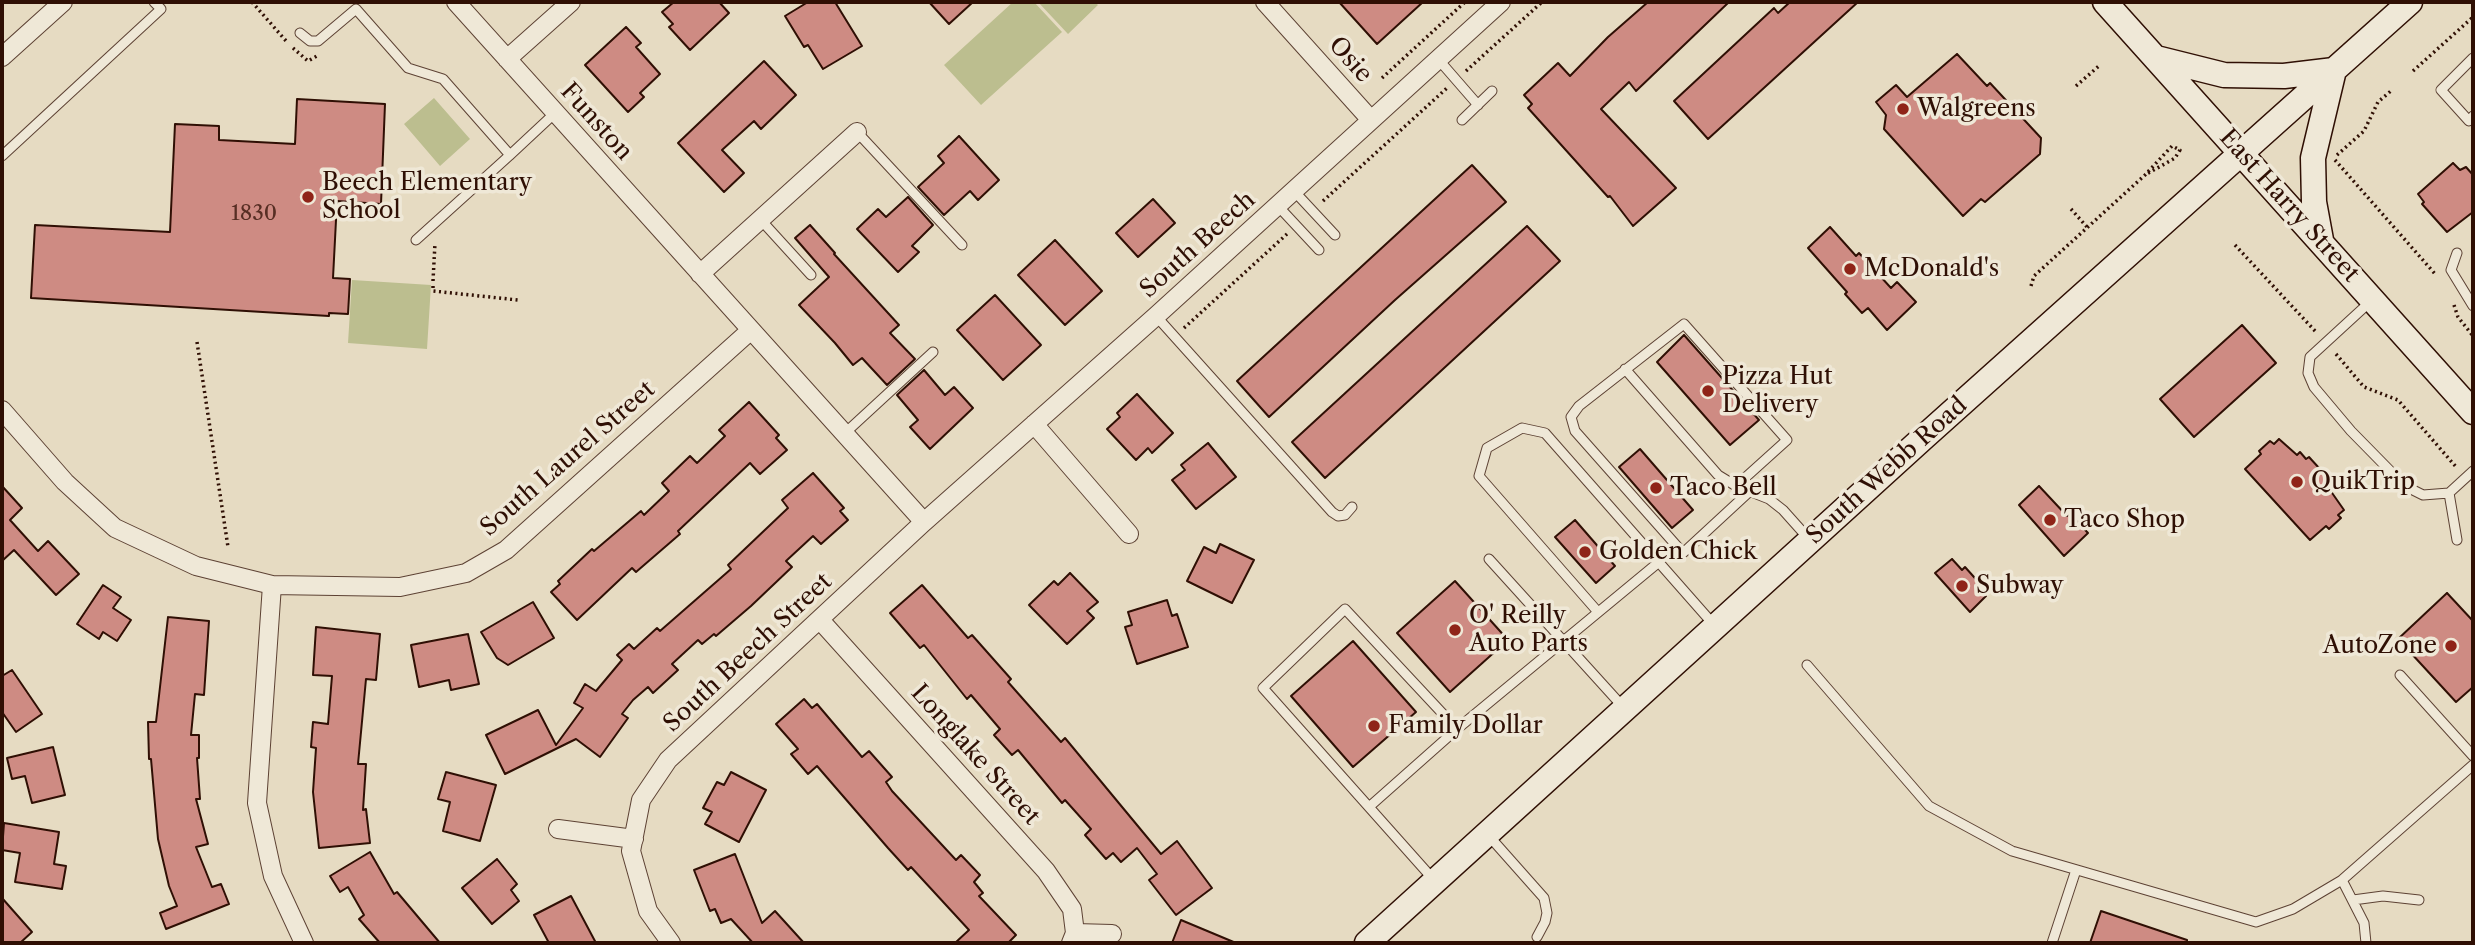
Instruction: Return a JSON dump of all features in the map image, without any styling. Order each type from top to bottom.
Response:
[{"type":"main road","name":"East Harry Street","points":[[2105,2],[2473,412]]},
{"type":"main road","name":"South Webb Road","points":[[1367,943],[2410,2]]},
{"type":"main road","points":[[2156,58],[2224,75],[2284,76],[2334,70],[2314,158],[2314,202],[2321,241]]},
{"type":"street","points":[[2,57],[63,2]]},
{"type":"street","name":"Funston","points":[[456,2],[751,330]]},
{"type":"street","points":[[507,59],[571,2]]},
{"type":"street","name":"Osie","points":[[1265,2],[1371,120]]},
{"type":"street","name":"South Beech","points":[[924,522],[1156,316],[1501,2]]},
{"type":"street","points":[[700,274],[857,132]]},
{"type":"street","points":[[751,330],[924,522]]},
{"type":"street","name":"South Laurel Street","points":[[4,418],[65,482],[115,528],[196,566],[272,585],[400,587],[466,573],[506,550],[751,330]]},
{"type":"street","points":[[1034,424],[1129,534]]},
{"type":"street","name":"South Beech Street","points":[[671,943],[648,911],[631,851],[641,800],[668,760],[924,522]]},
{"type":"street","points":[[272,585],[257,803],[273,876],[303,943]]},
{"type":"street","name":"Longlake Street","points":[[820,620],[1046,871],[1072,909],[1073,938]]},
{"type":"street","points":[[558,829],[634,839]]},
{"type":"street","points":[[1073,938],[1112,934]]},
{"type":"lane","points":[[2,156],[161,9],[154,2]]},
{"type":"lane","points":[[300,33],[310,41],[318,41],[356,9],[408,68],[443,79],[510,155]]},
{"type":"lane","points":[[2473,58],[2441,90],[2469,121],[2473,116]]},
{"type":"lane","points":[[1437,59],[1478,105]]},
{"type":"lane","points":[[1462,120],[1492,91]]},
{"type":"lane","points":[[416,240],[555,113]]},
{"type":"lane","points":[[857,132],[962,245]]},
{"type":"lane","points":[[1294,191],[1335,235]]},
{"type":"lane","points":[[1278,206],[1319,250]]},
{"type":"lane","points":[[761,219],[811,275]]},
{"type":"lane","points":[[2456,253],[2451,270],[2473,306]]},
{"type":"lane","points":[[2373,300],[2310,357],[2308,373],[2314,387],[2351,431],[2405,486],[2423,495],[2449,493],[2470,475]]},
{"type":"lane","points":[[1156,316],[1332,512],[1338,516],[1345,515],[1352,507]]},
{"type":"lane","points":[[1736,486],[1787,440],[1684,324],[1578,406],[1571,417],[1575,431],[1683,553],[1749,492]]},
{"type":"lane","points":[[844,434],[933,352]]},
{"type":"lane","points":[[1625,369],[1718,475],[1736,486],[1769,499],[1783,510],[1810,541]]},
{"type":"lane","points":[[1598,612],[1479,476],[1487,448],[1522,428],[1545,433],[1716,627]]},
{"type":"lane","points":[[2449,493],[2457,540]]},
{"type":"lane","points":[[1489,559],[1625,709]]},
{"type":"lane","points":[[1368,807],[1457,729],[1659,562]]},
{"type":"lane","points":[[1435,882],[1263,688],[1345,609],[1457,729]]},
{"type":"lane","points":[[1807,665],[1928,806],[2012,852],[2256,922],[2293,909],[2342,880],[2473,765]]},
{"type":"lane","points":[[2400,675],[2473,755]]},
{"type":"lane","points":[[1488,834],[1544,898],[1547,913],[1537,937]]},
{"type":"lane","points":[[2052,943],[2076,870]]},
{"type":"lane","points":[[2342,880],[2364,923],[2366,943]]},
{"type":"lane","points":[[2353,900],[2383,896],[2420,900]]},
{"type":"path","points":[[251,2],[304,59],[308,61],[318,55]]},
{"type":"path","points":[[1382,78],[1465,2]]},
{"type":"path","points":[[1312,210],[1542,2]]},
{"type":"path","points":[[2413,71],[2473,17]]},
{"type":"path","points":[[2076,86],[2100,65]]},
{"type":"path","points":[[2392,90],[2378,102],[2364,131],[2333,158],[2438,277]]},
{"type":"path","points":[[2031,286],[2034,276],[2145,175],[2172,146],[2180,150],[2175,158],[2145,175]]},
{"type":"path","points":[[2071,209],[2087,227]]},
{"type":"path","points":[[1184,328],[1296,225]]},
{"type":"path","points":[[2235,245],[2364,387],[2398,400],[2470,475]]},
{"type":"path","points":[[433,286],[433,291],[519,300]]},
{"type":"path","points":[[2451,297],[2458,317],[2473,335]]},
{"type":"path","points":[[197,342],[228,547]]},
{"type":"green space","points":[[1013,2],[1034,2],[1062,32],[981,105],[944,65]]},
{"type":"green space","points":[[1038,2],[1095,2],[1098,5],[1068,34]]},
{"type":"green space","points":[[434,98],[470,139],[440,166],[404,124]]},
{"type":"green space","points":[[352,280],[431,285],[427,349],[348,343]]},
{"type":"building","points":[[674,2],[719,2],[729,13],[690,50],[669,27],[673,24],[662,12]]},
{"type":"building","points":[[808,2],[835,2],[862,46],[823,69],[808,45],[804,47],[785,16]]},
{"type":"building","points":[[929,2],[973,2],[949,24]]},
{"type":"building","points":[[1339,2],[1423,2],[1377,44]]},
{"type":"building","points":[[1648,2],[1729,2],[1636,91],[1629,82],[1601,109],[1676,188],[1633,226],[1610,196],[1608,197],[1528,108],[1532,104],[1524,95],[1558,63],[1570,76],[1608,37]]},
{"type":"building","points":[[1790,2],[1858,2],[1708,139],[1674,101],[1774,8],[1778,13]]},
{"type":"building","points":[[626,27],[641,43],[636,47],[660,74],[640,93],[644,97],[628,112],[585,65]]},
{"type":"building","name":"Walgreens","points":[[1957,54],[1987,86],[1990,83],[2041,138],[2040,154],[1985,202],[1981,199],[1963,216],[1884,129],[1886,115],[1876,102],[1896,85],[1907,97]]},
{"type":"building","points":[[764,61],[796,95],[761,129],[754,121],[722,150],[744,173],[724,192],[678,143]]},
{"type":"building","name":"Beech Elementary School","points":[[297,99],[385,104],[381,204],[337,201],[333,278],[350,279],[348,314],[329,313],[329,316],[31,298],[35,225],[170,232],[175,124],[219,126],[219,140],[295,144]]},
{"type":"building","points":[[959,136],[999,180],[978,200],[970,191],[944,215],[918,187],[944,163],[938,156]]},
{"type":"building","points":[[2453,163],[2460,170],[2466,167],[2473,175],[2473,212],[2447,232],[2422,204],[2424,202],[2418,194]]},
{"type":"building","points":[[1472,165],[1506,202],[1269,417],[1237,381]]},
{"type":"building","points":[[908,197],[933,225],[912,246],[919,252],[898,272],[857,229],[878,209],[886,217]]},
{"type":"building","points":[[1153,199],[1175,223],[1138,257],[1116,233]]},
{"type":"building","points":[[810,225],[899,325],[890,333],[915,359],[887,385],[862,358],[853,365],[799,305],[829,277],[795,238]]},
{"type":"building","points":[[1527,226],[1560,261],[1325,478],[1292,442]]},
{"type":"building","name":"McDonald's","points":[[1830,227],[1856,256],[1859,253],[1891,288],[1897,282],[1916,302],[1887,330],[1868,308],[1862,313],[1808,248]]},
{"type":"building","points":[[1055,240],[1102,291],[1065,325],[1018,275]]},
{"type":"building","points":[[995,295],[1041,345],[1003,380],[957,330]]},
{"type":"building","points":[[2242,325],[2276,363],[2194,437],[2160,399]]},
{"type":"building","name":"Pizza Hut Delivery","points":[[1684,335],[1759,420],[1730,445],[1657,362]]},
{"type":"building","points":[[924,370],[945,395],[954,387],[973,408],[930,449],[910,427],[918,420],[897,395]]},
{"type":"building","points":[[1137,394],[1173,433],[1152,453],[1148,448],[1136,460],[1107,429],[1120,417],[1117,413]]},
{"type":"building","points":[[749,402],[779,435],[776,438],[787,450],[760,474],[750,463],[678,531],[680,534],[636,572],[632,568],[577,620],[551,592],[560,584],[558,581],[592,549],[594,551],[641,511],[644,515],[669,491],[662,483],[690,456],[697,463],[725,436],[719,430]]},
{"type":"building","points":[[2279,439],[2297,455],[2300,452],[2306,459],[2309,457],[2329,479],[2326,481],[2333,488],[2330,490],[2344,510],[2338,515],[2341,518],[2329,529],[2326,526],[2310,540],[2245,469],[2270,441],[2274,444]]},
{"type":"building","points":[[1208,443],[1236,477],[1196,509],[1172,480],[1185,470],[1181,465]]},
{"type":"building","name":"Taco Bell","points":[[1640,449],[1693,510],[1672,528],[1619,467]]},
{"type":"building","points":[[813,473],[844,508],[840,511],[848,520],[821,544],[813,536],[786,561],[792,567],[751,606],[716,636],[714,634],[702,644],[698,640],[672,664],[678,670],[653,693],[648,687],[633,700],[622,714],[628,718],[600,757],[576,739],[505,774],[486,735],[538,710],[556,745],[583,708],[574,703],[585,684],[596,691],[622,660],[617,655],[629,644],[634,649],[657,628],[660,631],[731,569],[728,565],[788,508],[782,500]]},
{"type":"building","points":[[2,486],[22,508],[10,520],[38,551],[48,541],[79,574],[56,595],[14,550],[2,561]]},
{"type":"building","points":[[2039,486],[2067,516],[2070,514],[2088,533],[2064,556],[2019,505]]},
{"type":"building","name":"Golden Chick","points":[[1575,520],[1615,566],[1596,583],[1555,537]]},
{"type":"building","points":[[1220,544],[1254,560],[1232,603],[1187,581],[1204,547],[1216,553]]},
{"type":"building","points":[[1952,559],[1962,570],[1965,567],[1982,586],[1980,588],[1986,596],[1970,612],[1935,573]]},
{"type":"building","points":[[1070,573],[1098,602],[1087,611],[1094,618],[1067,644],[1029,605],[1054,581],[1058,585]]},
{"type":"building","points":[[1455,581],[1508,640],[1450,692],[1397,633]]},
{"type":"building","points":[[103,585],[121,597],[113,608],[131,620],[117,641],[103,632],[99,639],[77,624]]},
{"type":"building","points":[[922,585],[968,638],[972,635],[1011,679],[1008,682],[1061,742],[1065,738],[1161,854],[1177,841],[1212,888],[1176,915],[1149,880],[1157,874],[1137,848],[1121,862],[1113,853],[1106,859],[1085,835],[1091,829],[1065,800],[1062,803],[1018,750],[1012,755],[994,735],[1000,729],[971,695],[967,699],[924,645],[920,648],[890,613]]},
{"type":"building","points":[[2447,593],[2473,621],[2473,687],[2456,702],[2398,639]]},
{"type":"building","points":[[1167,600],[1172,616],[1177,614],[1188,647],[1137,664],[1125,627],[1132,625],[1128,612]]},
{"type":"building","points":[[533,602],[554,638],[508,665],[497,658],[481,632]]},
{"type":"building","points":[[168,617],[209,621],[204,695],[195,694],[191,735],[199,735],[197,758],[200,799],[196,799],[208,844],[196,847],[212,887],[221,884],[229,904],[166,929],[160,913],[177,906],[169,886],[158,839],[149,759],[148,722],[156,722]]},
{"type":"building","points":[[316,627],[380,634],[376,680],[366,679],[358,764],[366,764],[363,810],[366,809],[370,843],[319,848],[313,792],[316,748],[311,747],[313,722],[328,724],[332,676],[313,675]]},
{"type":"building","points":[[468,634],[479,684],[451,690],[449,680],[419,687],[411,645]]},
{"type":"building","points":[[1353,641],[1416,712],[1353,767],[1291,696]]},
{"type":"building","points":[[12,670],[42,714],[16,732],[2,712],[2,676]]},
{"type":"building","points":[[804,699],[812,708],[817,704],[862,757],[869,751],[892,777],[886,782],[892,791],[956,860],[961,855],[980,875],[974,882],[983,893],[979,896],[1016,935],[1008,943],[955,943],[969,930],[911,867],[908,870],[817,766],[808,774],[791,754],[798,749],[776,724]]},
{"type":"building","points":[[53,747],[65,795],[32,803],[25,776],[12,779],[7,758]]},
{"type":"building","points":[[446,772],[496,785],[480,841],[443,831],[450,802],[438,799]]},
{"type":"building","points":[[731,772],[766,790],[739,842],[705,824],[712,812],[703,808],[717,782],[724,785]]},
{"type":"building","points":[[4,823],[59,832],[54,864],[66,866],[62,889],[15,882],[20,853],[2,850]]},
{"type":"building","points":[[370,852],[394,894],[397,892],[440,943],[380,943],[359,919],[364,915],[348,887],[340,892],[330,876]]},
{"type":"building","points":[[735,854],[762,923],[775,911],[804,943],[753,943],[731,919],[721,923],[715,909],[710,911],[694,870]]},
{"type":"building","points":[[497,859],[517,884],[511,890],[519,901],[492,924],[462,888]]},
{"type":"building","points":[[571,896],[596,943],[549,943],[534,915]]},
{"type":"building","points":[[2,898],[32,932],[20,943],[2,943]]},
{"type":"building","points":[[2101,911],[2187,940],[2187,943],[2090,943]]},
{"type":"building","points":[[1181,920],[1236,943],[1172,943]]},
{"type":"place","name":"Walgreens","points":[[1903,109]]},
{"type":"place","name":"Beech Elementary School","points":[[308,197]]},
{"type":"place","name":"McDonald's","points":[[1850,269]]},
{"type":"place","name":"Pizza Hut Delivery","points":[[1708,391]]},
{"type":"place","name":"QuikTrip","points":[[2297,482]]},
{"type":"place","name":"Taco Bell","points":[[1656,488]]},
{"type":"place","name":"Taco Shop","points":[[2050,520]]},
{"type":"place","name":"Golden Chick","points":[[1585,552]]},
{"type":"place","name":"Subway","points":[[1962,586]]},
{"type":"place","name":"O' Reilly Auto Parts","points":[[1455,630]]},
{"type":"place","name":"AutoZone","points":[[2451,646]]},
{"type":"place","name":"Family Dollar","points":[[1374,726]]}]
